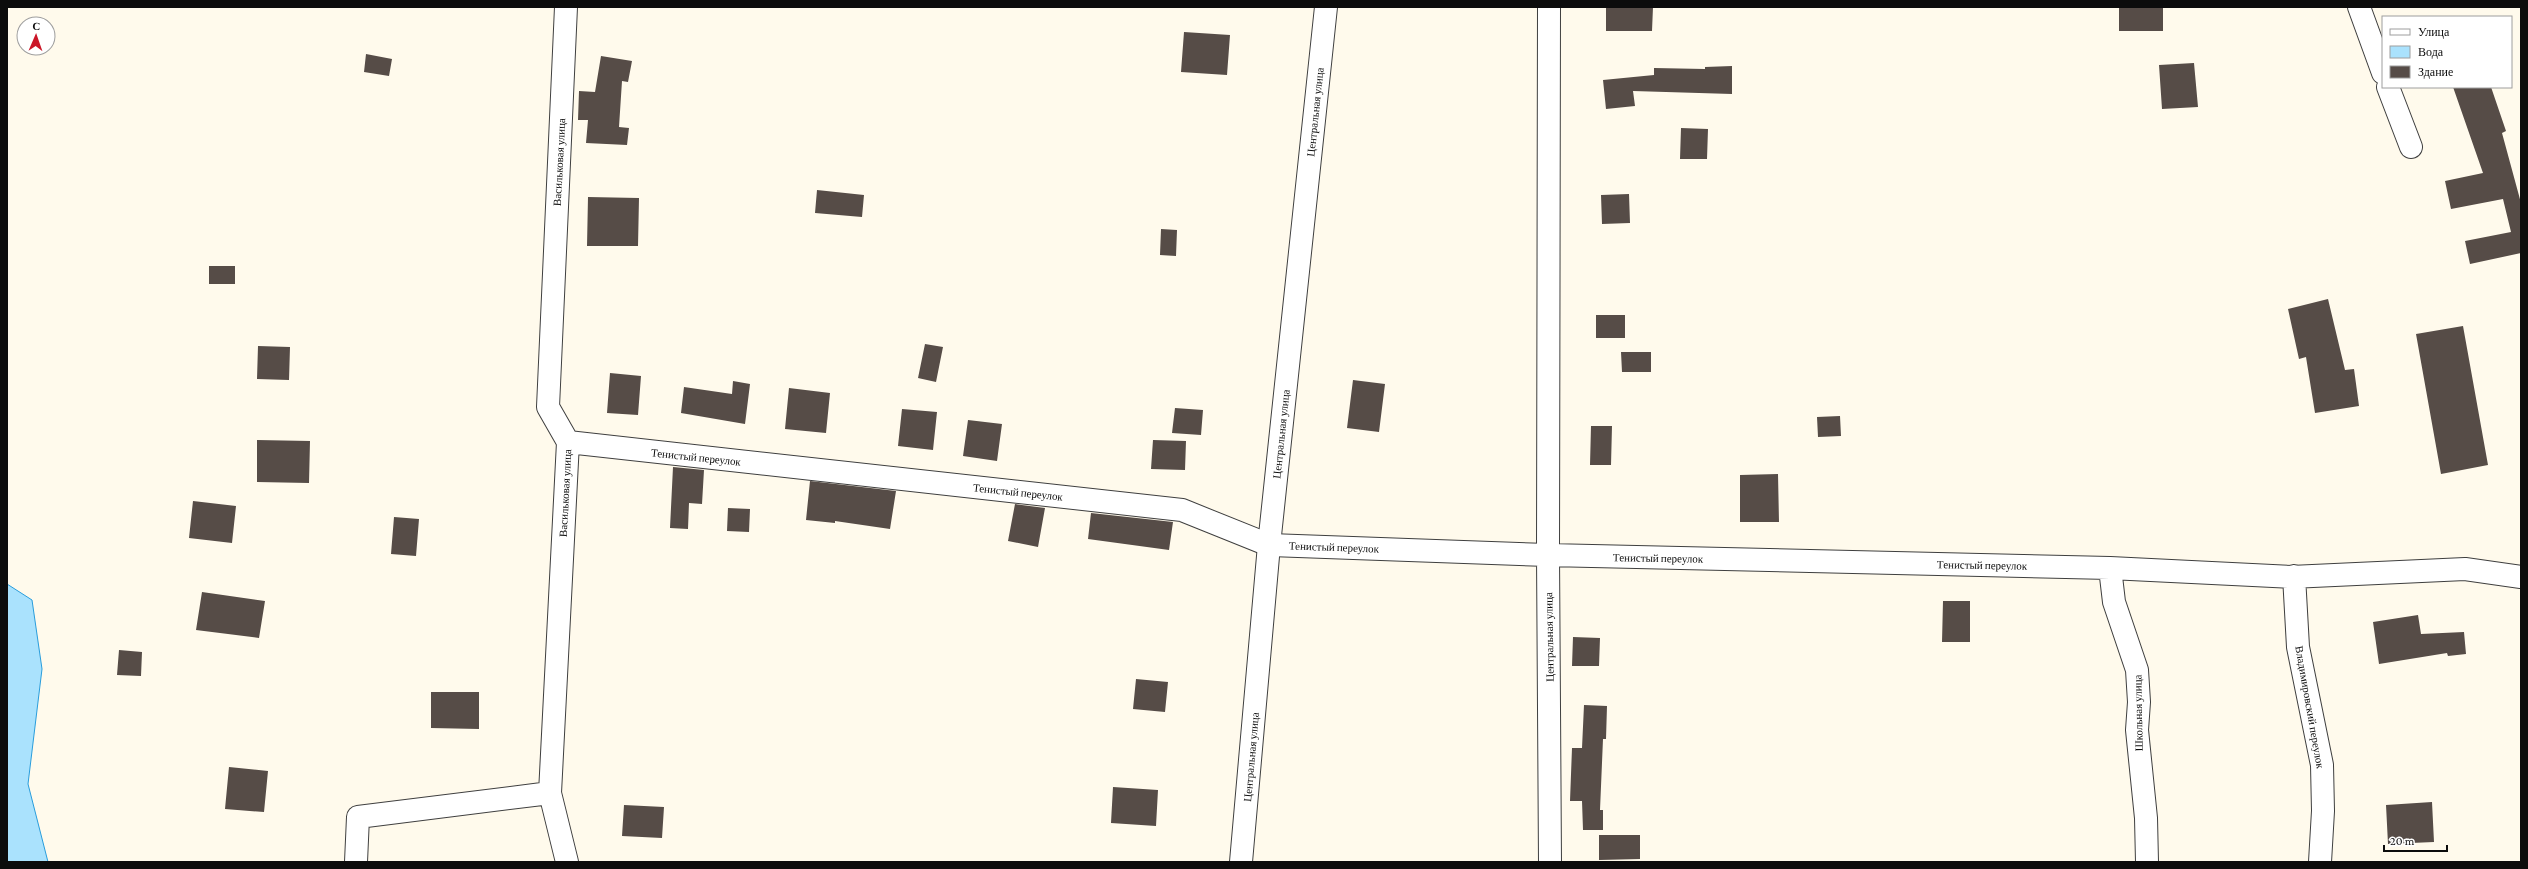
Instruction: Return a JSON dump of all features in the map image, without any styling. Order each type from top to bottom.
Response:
[{"type":"street","name":"Васильковая улица","points":[[566,7],[548,407],[568,442],[550,793],[567,862]]},
{"type":"street","name":"Центральная улица","points":[[1242,862],[1269,545],[1326,7]]},
{"type":"street","name":"Центральная улица","points":[[1549,7],[1548,555],[1550,862]]},
{"type":"street","points":[[2359,7],[2382,69]]},
{"type":"street","points":[[2388,88],[2411,147]]},
{"type":"street","name":"Тенистый переулок","points":[[568,442],[1182,510],[1269,545],[1548,555],[2110,568],[2294,576],[2465,569],[2521,577]]},
{"type":"street","name":"Школьная улица","points":[[2110,568],[2114,602],[2137,670],[2139,702],[2137,730],[2146,818],[2147,862]]},
{"type":"street","name":"Владимировский переулок","points":[[2294,576],[2298,647],[2322,765],[2323,811],[2320,862]]},
{"type":"street","points":[[356,862],[358,817],[550,793]]},
{"type":"water","points":[[7,584],[32,600],[42,669],[28,784],[48,862],[7,862]]},
{"type":"building","points":[[1606,7],[1653,7],[1652,31],[1606,31]]},
{"type":"building","points":[[2119,7],[2163,7],[2163,31],[2119,31]]},
{"type":"building","points":[[1184,32],[1230,35],[1227,75],[1181,72]]},
{"type":"building","points":[[366,54],[392,59],[389,76],[364,72]]},
{"type":"building","points":[[601,56],[632,61],[628,82],[622,81],[619,127],[629,128],[627,145],[586,143],[588,120],[578,120],[579,91],[595,92]]},
{"type":"building","points":[[2194,63],[2198,107],[2162,109],[2159,65]]},
{"type":"building","points":[[1732,66],[1732,94],[1633,91],[1635,106],[1606,109],[1603,80],[1654,75],[1654,68],[1705,69],[1705,67]]},
{"type":"building","points":[[2453,88],[2491,88],[2506,131],[2502,133],[2521,203],[2521,253],[2470,264],[2465,241],[2511,232],[2503,199],[2451,209],[2445,181],[2483,173]]},
{"type":"building","points":[[1681,128],[1708,129],[1707,159],[1680,159]]},
{"type":"building","points":[[817,190],[864,195],[862,217],[815,213]]},
{"type":"building","points":[[1629,194],[1630,223],[1602,224],[1601,195]]},
{"type":"building","points":[[588,197],[639,198],[638,246],[587,246]]},
{"type":"building","points":[[1161,229],[1177,230],[1176,256],[1160,255]]},
{"type":"building","points":[[209,266],[235,266],[235,284],[209,284]]},
{"type":"building","points":[[2328,299],[2345,370],[2354,369],[2359,406],[2315,413],[2306,357],[2299,359],[2288,309]]},
{"type":"building","points":[[1596,315],[1625,315],[1625,338],[1596,338]]},
{"type":"building","points":[[2463,326],[2488,465],[2441,474],[2416,334]]},
{"type":"building","points":[[925,344],[943,347],[936,382],[918,378]]},
{"type":"building","points":[[258,346],[290,347],[289,380],[257,379]]},
{"type":"building","points":[[1621,352],[1651,352],[1651,372],[1622,372]]},
{"type":"building","points":[[610,373],[641,376],[638,415],[607,413]]},
{"type":"building","points":[[1353,380],[1385,384],[1379,432],[1347,428]]},
{"type":"building","points":[[733,381],[750,384],[745,424],[681,413],[684,387],[732,394]]},
{"type":"building","points":[[789,388],[830,393],[826,433],[785,429]]},
{"type":"building","points":[[1175,408],[1203,410],[1201,435],[1172,433]]},
{"type":"building","points":[[902,409],[937,412],[933,450],[898,446]]},
{"type":"building","points":[[1840,416],[1841,436],[1818,437],[1817,417]]},
{"type":"building","points":[[968,420],[1002,424],[997,461],[963,456]]},
{"type":"building","points":[[1591,426],[1612,426],[1611,465],[1590,465]]},
{"type":"building","points":[[257,440],[310,441],[309,483],[257,482]]},
{"type":"building","points":[[1153,440],[1186,441],[1185,470],[1151,469]]},
{"type":"building","points":[[673,467],[704,470],[702,504],[689,503],[688,529],[670,528]]},
{"type":"building","points":[[1778,474],[1779,522],[1740,522],[1740,475]]},
{"type":"building","points":[[810,481],[896,491],[890,529],[835,521],[835,523],[806,520]]},
{"type":"building","points":[[193,501],[236,506],[232,543],[189,538]]},
{"type":"building","points":[[1015,504],[1045,508],[1038,547],[1008,541]]},
{"type":"building","points":[[728,508],[750,509],[749,532],[727,531]]},
{"type":"building","points":[[1091,513],[1173,522],[1169,550],[1088,539]]},
{"type":"building","points":[[394,517],[419,519],[416,556],[391,554]]},
{"type":"building","points":[[202,592],[265,601],[259,638],[196,630]]},
{"type":"building","points":[[1943,601],[1970,601],[1970,642],[1942,642]]},
{"type":"building","points":[[2418,615],[2421,634],[2464,632],[2466,654],[2448,656],[2447,653],[2379,664],[2373,622]]},
{"type":"building","points":[[1573,637],[1600,638],[1599,666],[1572,666]]},
{"type":"building","points":[[119,650],[142,652],[141,676],[117,675]]},
{"type":"building","points":[[1136,679],[1168,682],[1165,712],[1133,709]]},
{"type":"building","points":[[431,692],[479,692],[479,729],[431,728]]},
{"type":"building","points":[[1584,705],[1607,706],[1606,739],[1603,739],[1600,810],[1603,810],[1603,830],[1583,830],[1582,801],[1570,801],[1572,748],[1582,748]]},
{"type":"building","points":[[229,767],[268,771],[264,812],[225,809]]},
{"type":"building","points":[[1113,787],[1158,790],[1156,826],[1111,823]]},
{"type":"building","points":[[2432,802],[2434,842],[2388,844],[2386,805]]},
{"type":"building","points":[[624,805],[664,807],[662,838],[622,836]]},
{"type":"building","points":[[1599,835],[1640,835],[1640,859],[1599,860]]}]
